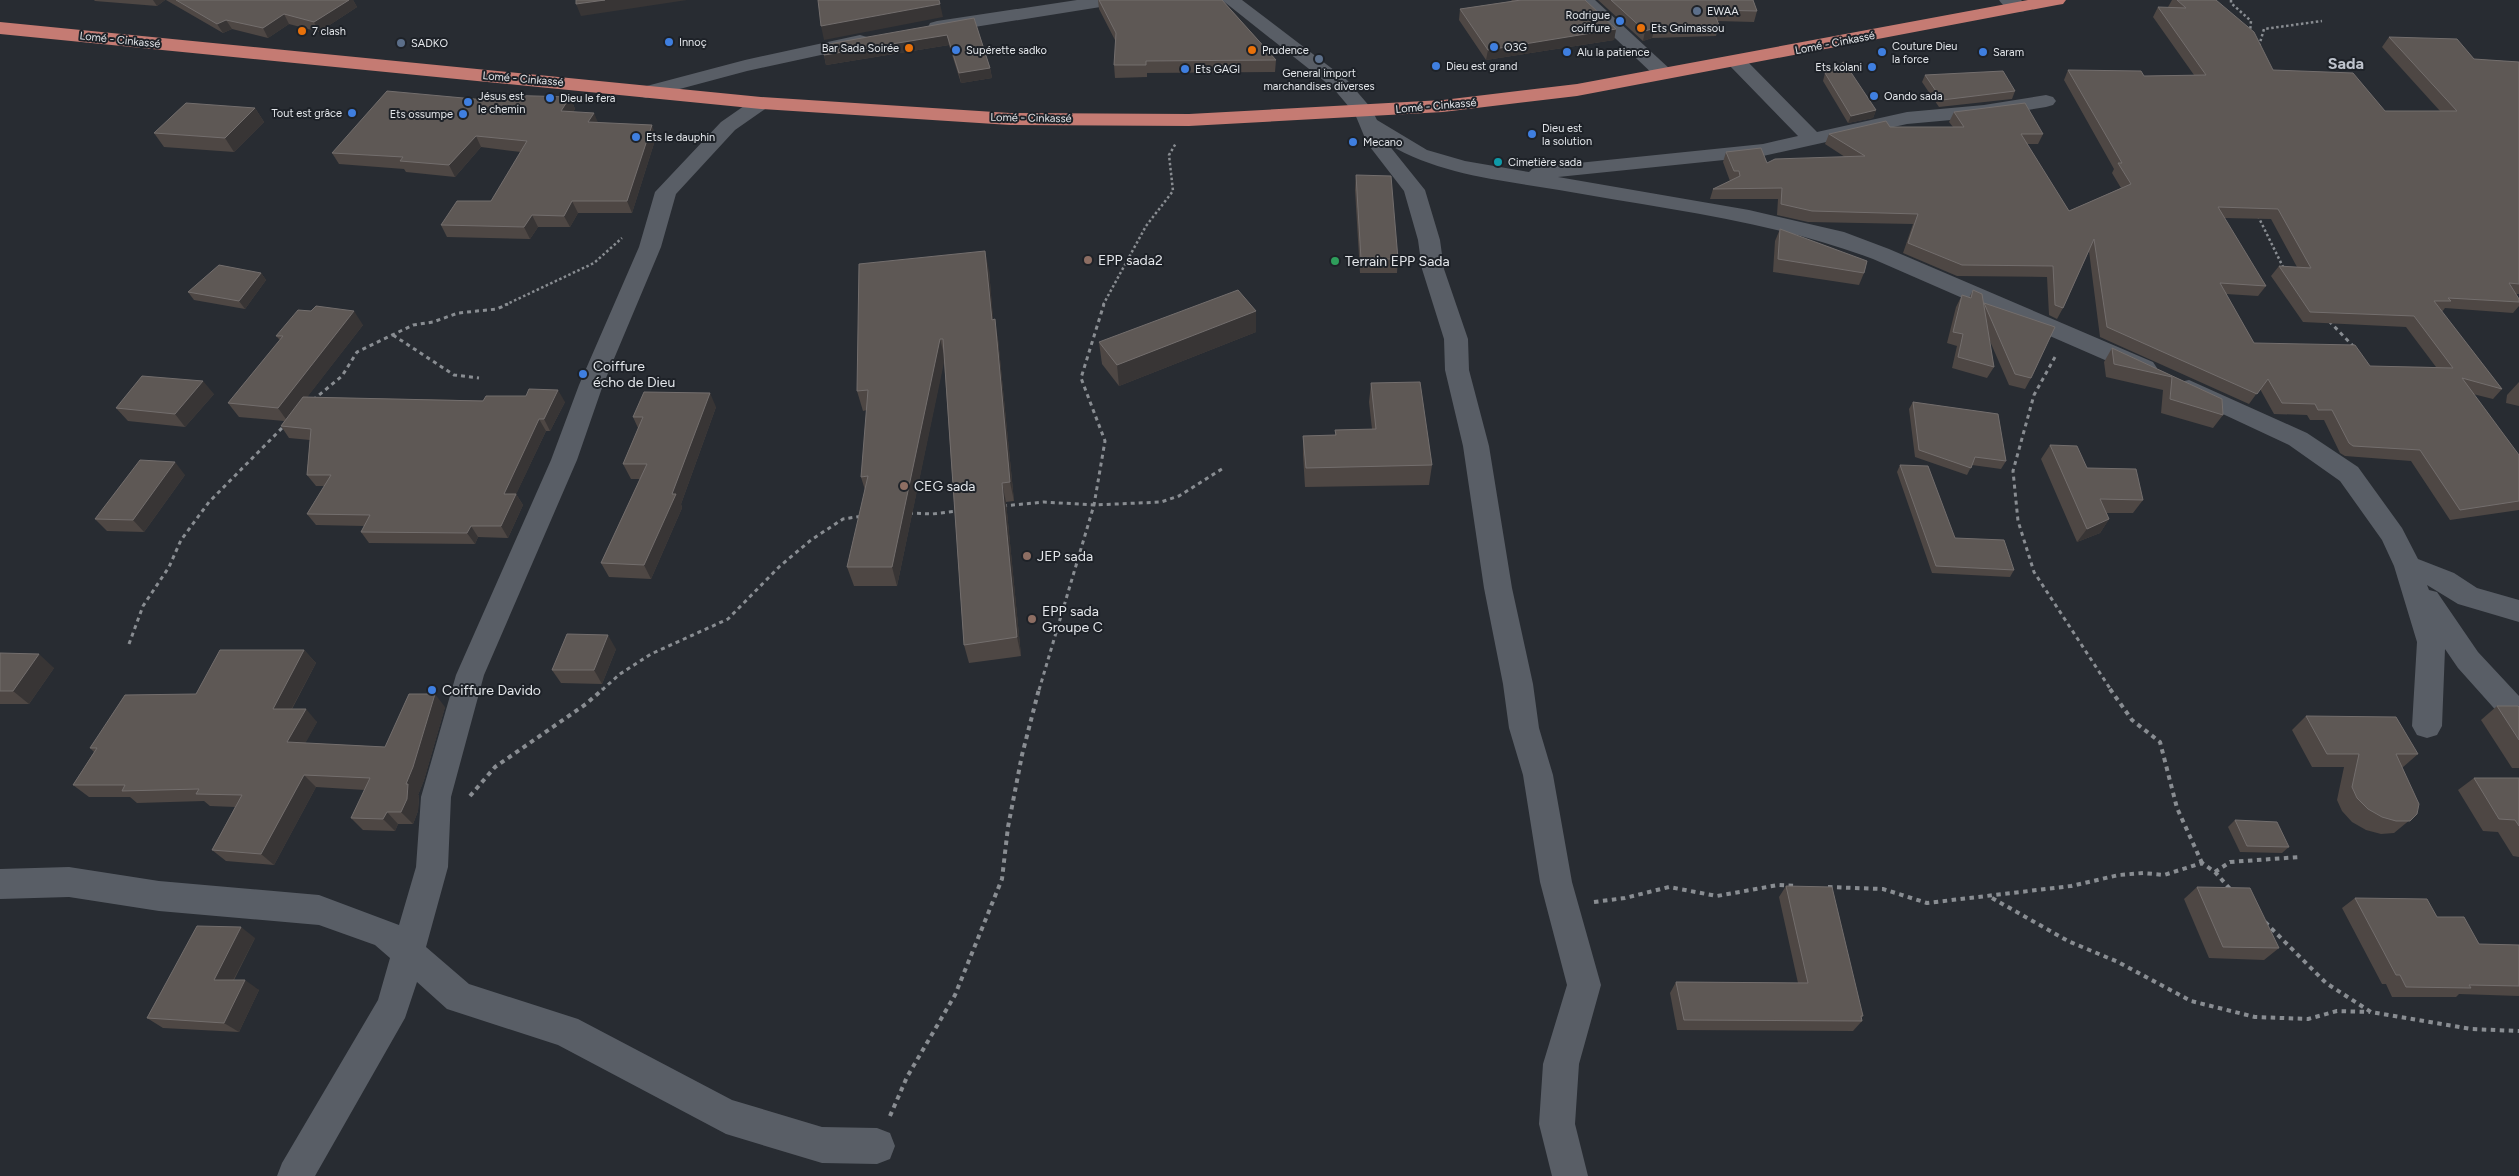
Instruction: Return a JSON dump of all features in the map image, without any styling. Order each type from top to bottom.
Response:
[{"type":"highway","name":"Lomé - Cinkassé","points":[[0,28],[761,103],[1001,118],[1189,120],[1366,117],[1557,93],[1737,62],[2014,3],[2057,0]]},
{"type":"street","points":[[919,30],[1113,0]]},
{"type":"street","points":[[1231,0],[1340,84],[1366,117],[1377,143],[1414,190],[1429,240],[1433,269],[1456,339],[1457,370],[1476,446],[1498,588],[1518,684],[1524,728],[1538,775],[1556,882],[1584,985],[1561,1064],[1557,1124],[1570,1176]]},
{"type":"street","points":[[1584,0],[1664,74]]},
{"type":"street","points":[[646,92],[818,49],[882,37]]},
{"type":"street","points":[[1737,62],[1811,138]]},
{"type":"street","points":[[1505,176],[1763,150],[1907,118],[1984,111],[2046,101]]},
{"type":"street","points":[[295,1176],[393,1006],[432,867],[436,797],[470,676],[564,460],[591,385],[650,247],[666,192],[728,126],[761,103]]},
{"type":"street","points":[[1366,117],[1420,154],[1462,167],[1749,218],[1836,237],[1881,254],[2161,374],[2306,444],[2349,474],[2393,535],[2423,595],[2468,660],[2519,716]]},
{"type":"street","points":[[2408,566],[2444,580],[2468,596],[2519,611]]},
{"type":"street","points":[[2408,566],[2431,642],[2427,726]]},
{"type":"street","points":[[0,884],[69,882],[167,897],[319,910],[386,934],[459,997],[566,1031],[726,1116],[822,1144],[877,1146]]},
{"type":"path","points":[[2231,0],[2231,3],[2251,21],[2250,37]]},
{"type":"path","points":[[2254,43],[2259,48],[2260,37],[2264,29],[2284,28],[2302,20],[2322,20]]},
{"type":"path","points":[[877,1146],[907,1077],[955,995],[1002,879],[1008,827],[1022,755],[1048,656],[1094,505],[1105,441],[1081,378],[1105,299],[1146,226],[1173,191],[1169,155],[1189,120]]},
{"type":"path","points":[[2255,211],[2285,272]]},
{"type":"path","points":[[312,401],[342,376],[356,352],[413,325],[433,322],[458,314],[497,308],[594,263],[624,236]]},
{"type":"path","points":[[2327,320],[2359,354]]},
{"type":"path","points":[[2067,334],[2034,395],[2013,471],[2018,521],[2034,572],[2071,630],[2132,720],[2160,742],[2177,808],[2202,863],[2215,872],[2233,892]]},
{"type":"path","points":[[393,335],[454,375],[479,378]]},
{"type":"path","points":[[130,644],[143,606],[169,567],[181,540],[209,502],[290,420]]},
{"type":"path","points":[[994,507],[1044,502],[1094,505],[1161,502],[1179,496],[1225,467]]},
{"type":"path","points":[[904,512],[932,514],[960,511]]},
{"type":"path","points":[[435,820],[475,793],[495,767],[586,704],[620,674],[651,654],[728,619],[780,566],[811,540],[844,519],[869,515]]},
{"type":"path","points":[[2215,872],[2230,862],[2300,857]]},
{"type":"path","points":[[1826,887],[1883,889],[1927,903],[1992,897],[2035,889],[2072,886],[2119,874],[2144,873],[2164,875],[2202,863]]},
{"type":"path","points":[[1556,882],[1590,902],[1625,898],[1669,888],[1717,896],[1778,885],[1807,886]]},
{"type":"path","points":[[1992,897],[2068,941],[2118,962],[2191,1001],[2255,1017],[2308,1019],[2336,1011],[2371,1012],[2471,1029],[2519,1031]]},
{"type":"path","points":[[2263,921],[2326,983],[2371,1012]]},
{"type":"building","points":[[176,0],[349,0],[314,22],[284,14],[263,28],[226,20],[217,24]]},
{"type":"building","points":[[576,0],[605,0],[576,4]]},
{"type":"building","points":[[818,0],[939,0],[940,4],[821,26]]},
{"type":"building","points":[[1099,0],[1222,0],[1276,60],[1146,61],[1146,65],[1114,65],[1116,33]]},
{"type":"building","points":[[1521,0],[1585,0],[1616,29],[1488,50],[1460,9]]},
{"type":"building","points":[[1611,0],[1753,0],[1757,11],[1713,10],[1719,25],[1655,28],[1645,31]]},
{"type":"building","points":[[2177,0],[2216,0],[2254,32],[2273,70],[2353,73],[2385,111],[2457,111],[2389,37],[2457,39],[2474,59],[2519,62],[2519,284],[2509,283],[2519,302],[2448,298],[2451,301],[2434,301],[2502,389],[2462,378],[2519,455],[2519,501],[2460,510],[2420,450],[2353,446],[2349,443],[2332,410],[2318,410],[2315,404],[2282,403],[2268,379],[2257,394],[2107,327],[2094,239],[2063,308],[2055,305],[2053,266],[1962,265],[1908,243],[1918,214],[1812,211],[1781,204],[1782,188],[1713,189],[1740,176],[1739,171],[1734,171],[1726,152],[1761,148],[1767,163],[1775,159],[1865,156],[1829,134],[1886,121],[1890,127],[1964,127],[1954,112],[2025,103],[2043,134],[2021,134],[2069,211],[2131,184],[2118,163],[2122,163],[2068,70],[2141,71],[2144,76],[2206,75],[2158,7],[2186,8]],"holes":[[[2218,207],[2278,209],[2311,268],[2279,266],[2310,312],[2414,316],[2453,368],[2370,366],[2355,345],[2254,343],[2220,283],[2266,286]]]},
{"type":"building","points":[[974,18],[990,68],[959,73],[947,35],[824,55],[823,46],[834,43]]},
{"type":"building","points":[[1844,62],[1876,110],[1851,116],[1825,73]]},
{"type":"building","points":[[2003,71],[2015,91],[1942,100],[1925,75]]},
{"type":"building","points":[[387,91],[496,101],[500,95],[570,97],[561,111],[594,113],[588,122],[652,125],[627,201],[572,201],[564,216],[532,215],[524,227],[441,225],[457,201],[491,201],[527,141],[476,136],[449,165],[400,161],[403,157],[332,153]]},
{"type":"building","points":[[186,103],[255,108],[225,138],[154,133]]},
{"type":"building","points":[[1356,175],[1391,176],[1398,259],[1361,259]]},
{"type":"building","points":[[1780,229],[1867,261],[1864,273],[1778,259]]},
{"type":"building","points":[[985,251],[992,320],[995,319],[1010,482],[1002,483],[1017,637],[964,645],[943,339],[940,339],[892,567],[847,567],[868,476],[861,477],[868,390],[857,391],[859,264]]},
{"type":"building","points":[[219,265],[261,273],[239,301],[188,292]]},
{"type":"building","points":[[1238,290],[1256,311],[1117,365],[1099,342]]},
{"type":"building","points":[[1973,290],[1982,294],[1994,367],[1958,357],[1963,334],[1953,332],[1962,295],[1971,298]]},
{"type":"building","points":[[1984,303],[2055,327],[2031,378],[2015,374]]},
{"type":"building","points":[[316,306],[354,311],[278,408],[228,403],[283,336],[276,336],[298,310],[311,311]]},
{"type":"building","points":[[2112,348],[2222,399],[2223,415],[2170,399],[2172,377],[2114,364]]},
{"type":"building","points":[[142,376],[203,381],[175,414],[116,408]]},
{"type":"building","points":[[1420,382],[1432,465],[1306,468],[1303,436],[1336,435],[1335,430],[1376,429],[1371,383]]},
{"type":"building","points":[[529,389],[558,390],[544,419],[539,419],[504,494],[516,494],[501,526],[471,526],[467,533],[361,532],[370,515],[307,514],[331,475],[307,475],[311,429],[281,426],[303,397],[483,401],[486,396],[526,396]]},
{"type":"building","points":[[644,392],[710,393],[672,494],[676,494],[644,565],[601,563],[647,464],[623,464],[643,417],[633,417]]},
{"type":"building","points":[[1913,402],[1998,414],[2006,461],[1975,457],[1971,468],[1919,450]]},
{"type":"building","points":[[2050,445],[2077,446],[2087,468],[2136,469],[2143,500],[2100,499],[2109,519],[2087,529]]},
{"type":"building","points":[[140,460],[175,462],[133,520],[95,519]]},
{"type":"building","points":[[1900,465],[1928,466],[1955,538],[2004,540],[2014,570],[1936,566]]},
{"type":"building","points":[[567,634],[608,635],[594,670],[552,670]]},
{"type":"building","points":[[220,650],[304,650],[273,709],[306,709],[287,742],[385,747],[409,694],[435,694],[406,784],[408,784],[407,799],[401,812],[387,812],[383,819],[351,818],[370,778],[304,775],[261,854],[212,850],[242,795],[196,794],[199,789],[122,791],[125,785],[73,785],[97,748],[90,748],[125,695],[196,694]]},
{"type":"building","points":[[0,653],[39,654],[13,691],[0,691]]},
{"type":"building","points":[[2497,706],[2519,707],[2519,740]]},
{"type":"building","points":[[2306,716],[2396,717],[2418,754],[2396,754],[2419,804],[2417,814],[2410,821],[2396,821],[2382,817],[2368,809],[2357,798],[2352,787],[2359,754],[2327,754]]},
{"type":"building","points":[[2474,778],[2519,778],[2519,826],[2515,820],[2499,819]]},
{"type":"building","points":[[2235,820],[2277,822],[2289,847],[2247,846]]},
{"type":"building","points":[[1786,886],[1832,887],[1863,1016],[1861,1016],[1862,1021],[1684,1020],[1676,982],[1808,983]]},
{"type":"building","points":[[2197,887],[2250,888],[2279,948],[2223,947]]},
{"type":"building","points":[[2355,898],[2427,899],[2437,917],[2464,917],[2479,944],[2519,945],[2519,986],[2469,985],[2471,988],[2406,987],[2400,975],[2396,975]]},
{"type":"building","points":[[197,926],[241,927],[214,980],[245,980],[224,1023],[147,1018]]},
{"type":"place","name":"EWAA","points":[[1697,11]]},
{"type":"place","name":"Rodrigue coiffure","points":[[1620,21]]},
{"type":"place","name":"Ets Gnimassou","points":[[1641,28]]},
{"type":"place","name":"7 clash","points":[[302,31]]},
{"type":"place","name":"Innoç","points":[[669,42]]},
{"type":"place","name":"SADKO","points":[[401,43]]},
{"type":"place","name":"O3G","points":[[1494,47]]},
{"type":"place","name":"Bar Sada Soirée","points":[[909,48]]},
{"type":"place","name":"Supérette sadko","points":[[956,50]]},
{"type":"place","name":"Prudence","points":[[1252,50]]},
{"type":"place","name":"Alu la patience","points":[[1567,52]]},
{"type":"place","name":"Couture Dieu la force","points":[[1882,52]]},
{"type":"place","name":"Saram","points":[[1983,52]]},
{"type":"place","name":"General import marchandises diverses","points":[[1319,59]]},
{"type":"place","name":"Dieu est grand","points":[[1436,66]]},
{"type":"place","name":"Ets kolani","points":[[1872,67]]},
{"type":"place","name":"Ets GAGI","points":[[1185,69]]},
{"type":"place","name":"Oando sada","points":[[1874,96]]},
{"type":"place","name":"Dieu le fera","points":[[550,98]]},
{"type":"place","name":"Jésus est le chemin","points":[[468,102]]},
{"type":"place","name":"Tout est grâce","points":[[352,113]]},
{"type":"place","name":"Ets ossumpe","points":[[463,114]]},
{"type":"place","name":"Dieu est la solution","points":[[1532,134]]},
{"type":"place","name":"Ets le dauphin","points":[[636,137]]},
{"type":"place","name":"Mecano","points":[[1353,142]]},
{"type":"place","name":"Cimetière sada","points":[[1498,162]]},
{"type":"place","name":"EPP sada2","points":[[1088,260]]},
{"type":"place","name":"Terrain EPP Sada","points":[[1335,261]]},
{"type":"place","name":"Coiffure écho de Dieu","points":[[583,374]]},
{"type":"place","name":"CEG sada","points":[[904,486]]},
{"type":"place","name":"JEP sada","points":[[1027,556]]},
{"type":"place","name":"EPP sada Groupe C","points":[[1032,619]]},
{"type":"place","name":"Coiffure Davido","points":[[432,690]]},
{"type":"district","name":"Sada","points":[[2346,63]]}]
